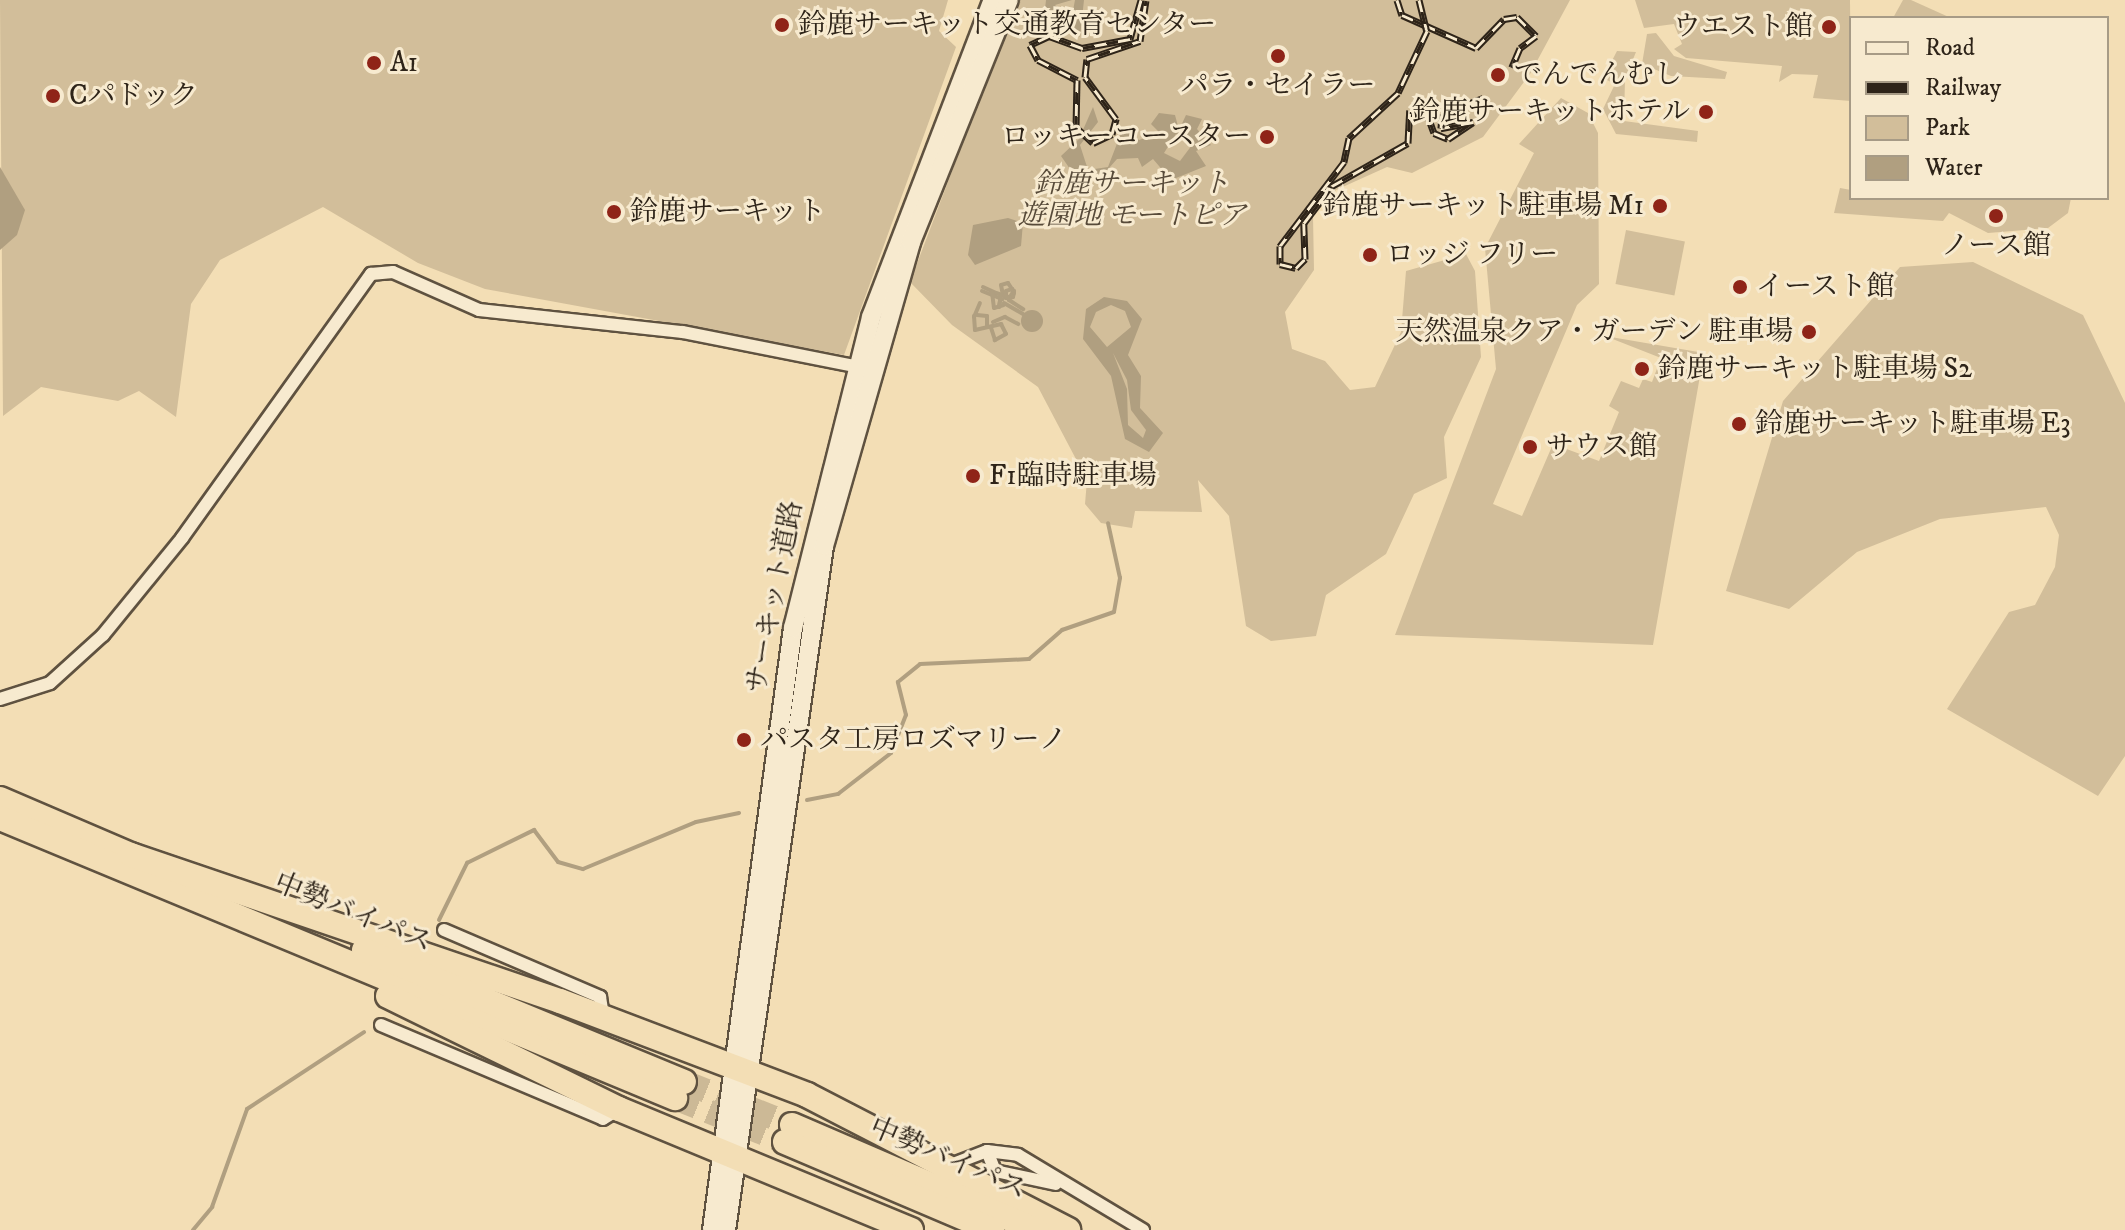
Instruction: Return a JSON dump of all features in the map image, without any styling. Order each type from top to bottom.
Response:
[{"type":"highway","name":"中勢バイパス","points":[[0,799],[680,1090],[272,935],[0,818]]},
{"type":"highway","points":[[131,855],[603,1016],[740,1071],[953,1164],[1068,1230]]},
{"type":"highway","points":[[272,935],[619,1109],[888,1225],[911,1230]]},
{"type":"highway","name":"中勢バイパス","points":[[992,1230],[788,1134],[1036,1230]]},
{"type":"street","name":"サーキット道路","points":[[729,1154],[793,628],[907,213],[993,0]]},
{"type":"street","name":"サーキット道路","points":[[864,368],[911,242],[1009,0]]},
{"type":"street","points":[[0,699],[50,683],[103,635],[182,538],[371,274],[393,272],[479,310],[695,334],[864,368]]},
{"type":"street","points":[[444,930],[600,997],[603,1016]]},
{"type":"street","points":[[381,1025],[603,1119],[619,1109]]},
{"type":"street","points":[[953,1164],[987,1151],[1018,1155],[1057,1184],[1143,1230]]},
{"type":"street","points":[[987,1151],[995,1171],[1057,1184]]},
{"type":"street","points":[[712,1230],[729,1154]]},
{"type":"street","points":[[726,1230],[729,1154]]},
{"type":"green space","name":"鈴鹿サーキット","points":[[0,0],[948,0],[939,31],[956,47],[844,355],[485,289],[418,263],[323,207],[220,260],[191,304],[176,417],[139,391],[118,401],[41,387],[3,416]]},
{"type":"green space","name":"鈴鹿サーキット 遊園地 モートピア","points":[[1017,0],[1570,0],[1530,74],[1483,137],[1412,173],[1387,167],[1336,190],[1313,216],[1314,270],[1285,312],[1292,349],[1325,361],[1350,390],[1375,387],[1401,332],[1406,271],[1466,254],[1475,271],[1481,357],[1444,437],[1447,478],[1414,494],[1386,554],[1326,595],[1316,636],[1271,641],[1246,626],[1229,516],[1198,480],[1202,512],[1135,511],[1132,528],[1101,523],[1085,504],[1087,480],[1038,387],[952,325],[910,282]]},
{"type":"green space","points":[[1635,0],[1850,0],[1849,101],[1813,98],[1818,75],[1792,74],[1779,82],[1782,66],[1686,58],[1674,49],[1682,44],[1674,24],[1644,28]]},
{"type":"green space","points":[[1903,0],[1911,0],[1947,16],[1894,16]]},
{"type":"green space","points":[[1656,33],[1674,56],[1727,72],[1725,79],[1671,76],[1642,64],[1647,34]]},
{"type":"green space","points":[[1617,51],[1636,52],[1625,79],[1624,121],[1698,131],[1697,142],[1616,134],[1603,109],[1615,84],[1603,78]]},
{"type":"green space","points":[[1561,98],[1588,113],[1598,133],[1599,284],[1577,305],[1493,504],[1522,516],[1553,444],[1599,461],[1619,412],[1609,406],[1621,381],[1639,388],[1643,379],[1652,382],[1661,358],[1605,336],[1704,353],[1653,645],[1395,635],[1496,369],[1485,248],[1534,153],[1519,144]]},
{"type":"green space","points":[[1840,188],[1849,190],[1849,200],[2071,200],[2068,213],[2048,228],[1988,233],[1949,213],[1943,221],[1834,213]]},
{"type":"green space","points":[[1626,230],[1685,241],[1674,295],[1616,284]]},
{"type":"green space","points":[[1973,262],[2083,315],[2125,403],[2125,756],[2098,796],[1947,709],[2009,612],[2035,605],[2055,567],[2059,535],[2046,507],[1940,519],[1857,552],[1789,609],[1726,591],[1783,401],[1900,267]]},
{"type":"water","points":[[1046,0],[1072,0],[1055,5],[1071,21],[1075,0],[1084,0],[1080,37],[1055,24],[1055,17],[1044,18]]},
{"type":"water","points":[[1093,107],[1098,122],[1080,145],[1088,170],[1108,167],[1123,128],[1139,140],[1160,133],[1151,124],[1159,113],[1175,115],[1179,130],[1186,115],[1202,119],[1197,129],[1211,145],[1196,151],[1206,166],[1171,180],[1153,159],[1142,167],[1138,158],[1117,159],[1102,176],[1077,179],[1061,156],[1079,139]],"holes":[[[1176,134],[1192,145],[1180,161],[1164,153]]]},
{"type":"water","points":[[0,167],[25,210],[17,235],[0,250]]},
{"type":"water","points":[[1008,218],[1023,223],[1021,246],[975,265],[968,255],[973,225]]},
{"type":"water","points":[[1104,297],[1127,301],[1142,319],[1128,355],[1141,376],[1140,408],[1163,433],[1149,452],[1125,439],[1111,376],[1083,339],[1086,309]],"holes":[[[1111,305],[1125,311],[1131,327],[1107,347],[1090,327],[1096,312]],[[1113,353],[1127,380],[1131,410],[1146,430],[1143,438],[1128,425],[1127,389]]]},
{"type":"water","points":[[1032,310],[1040,313],[1043,321],[1040,329],[1032,332],[1024,329],[1021,321],[1024,313]]},
{"type":"waterway","points":[[983,287],[996,293],[1008,297],[1010,297],[1013,292],[1012,289],[1008,283],[1001,285],[1003,295],[1006,298],[1009,298],[1013,297],[1014,291],[1012,289],[1006,291],[1006,295],[1009,300],[1023,309]]},
{"type":"waterway","points":[[982,291],[1002,299]]},
{"type":"waterway","points":[[992,292],[994,308],[1004,305]]},
{"type":"waterway","points":[[1000,301],[999,307],[1001,295]]},
{"type":"waterway","points":[[974,317],[980,303]]},
{"type":"waterway","points":[[1004,303],[1023,314]]},
{"type":"waterway","points":[[977,315],[987,316],[987,326]]},
{"type":"waterway","points":[[974,316],[975,330],[1001,324],[1006,334],[995,340],[991,328]]},
{"type":"waterway","points":[[993,322],[1005,317],[1018,324]]},
{"type":"waterway","points":[[807,800],[838,794],[891,753],[906,715],[898,682],[920,664],[1029,659],[1062,630],[1114,612],[1120,578],[1108,523]]},
{"type":"waterway","points":[[439,920],[467,863],[534,830],[558,862],[583,869],[696,822],[739,813]]},
{"type":"waterway","points":[[193,1230],[212,1207],[247,1109],[364,1032]]},
{"type":"tunnel","points":[[684,1082],[792,1125]]},
{"type":"tunnel","points":[[675,1098],[785,1142]]},
{"type":"railway","points":[[1141,0],[1130,39],[1082,48],[1049,36],[1030,45],[1038,60],[1077,80],[1076,127],[1093,143],[1112,134],[1116,119],[1085,77],[1087,59],[1140,41],[1146,0]]},
{"type":"railway","points":[[1397,0],[1402,15],[1476,48],[1504,19],[1517,17],[1536,36],[1520,48],[1512,67]]},
{"type":"railway","points":[[1419,0],[1427,31],[1398,93],[1349,138],[1344,162],[1280,246],[1280,264],[1296,268],[1305,259],[1304,223],[1332,186],[1408,143],[1410,110],[1426,111],[1434,133],[1448,139],[1473,122],[1441,128],[1442,114],[1483,98]]},
{"type":"place","name":"鈴鹿サーキット交通教育センター","points":[[782,25]]},
{"type":"place","name":"ウエスト館","points":[[1829,27]]},
{"type":"place","name":"パラ・セイラー","points":[[1278,56]]},
{"type":"place","name":"A1","points":[[374,63]]},
{"type":"place","name":"でんでんむし","points":[[1498,75]]},
{"type":"place","name":"Cパドック","points":[[53,96]]},
{"type":"place","name":"鈴鹿サーキットホテル","points":[[1706,112]]},
{"type":"place","name":"ロッキーコースター","points":[[1267,137]]},
{"type":"place","name":"鈴鹿サーキット駐車場 M1","points":[[1660,206]]},
{"type":"place","name":"鈴鹿サーキット","points":[[614,212]]},
{"type":"place","name":"ノース館","points":[[1996,216]]},
{"type":"place","name":"ロッジ フリー","points":[[1370,255]]},
{"type":"place","name":"イースト館","points":[[1740,287]]},
{"type":"place","name":"天然温泉クア・ガーデン 駐車場","points":[[1809,332]]},
{"type":"place","name":"鈴鹿サーキット駐車場 S2","points":[[1642,369]]},
{"type":"place","name":"鈴鹿サーキット駐車場 E3","points":[[1739,424]]},
{"type":"place","name":"サウス館","points":[[1530,447]]},
{"type":"place","name":"F1臨時駐車場","points":[[973,476]]},
{"type":"place","name":"パスタ工房ロズマリーノ","points":[[744,740]]}]
